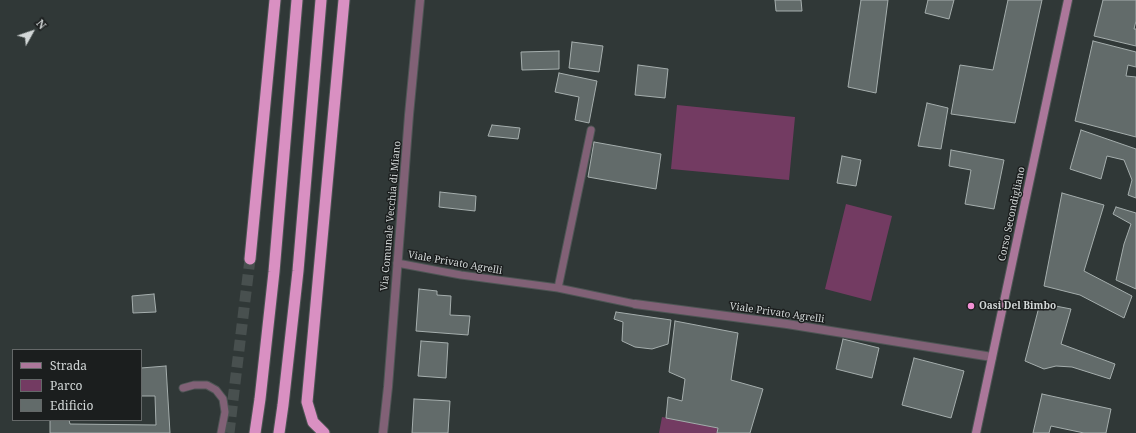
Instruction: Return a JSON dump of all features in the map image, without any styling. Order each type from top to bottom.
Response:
[{"type":"highway","points":[[250,259],[275,0]]},
{"type":"highway","points":[[255,433],[274,272],[298,0]]},
{"type":"highway","points":[[279,433],[298,271],[321,0]]},
{"type":"highway","points":[[324,433],[313,422],[307,402],[344,0]]},
{"type":"main road","name":"Corso Secondigliano","points":[[976,433],[1068,0]]},
{"type":"street","name":"Via Comunale Vecchia di Miano","points":[[383,433],[420,0]]},
{"type":"street","name":"Viale Privato Agrelli","points":[[635,304],[787,324],[992,357]]},
{"type":"lane","points":[[558,288],[592,130]]},
{"type":"lane","name":"Viale Privato Agrelli","points":[[397,263],[461,275],[558,288],[635,304]]},
{"type":"lane","points":[[183,388],[194,385],[207,385],[216,390],[223,399],[225,412],[221,433]]},
{"type":"green space","points":[[677,105],[795,117],[789,180],[671,169]]},
{"type":"green space","points":[[846,204],[892,216],[871,301],[825,289]]},
{"type":"green space","points":[[662,417],[718,428],[717,433],[659,433]]},
{"type":"building","points":[[775,0],[801,0],[802,11],[776,11]]},
{"type":"building","points":[[861,0],[888,0],[876,93],[848,87]]},
{"type":"building","points":[[928,0],[954,0],[949,19],[925,13]]},
{"type":"building","points":[[1008,0],[1042,0],[1015,123],[951,114],[960,65],[993,70]]},
{"type":"building","points":[[1103,0],[1136,0],[1136,21],[1134,29],[1136,29],[1136,46],[1094,36]]},
{"type":"building","points":[[1093,41],[1136,52],[1136,67],[1128,65],[1126,76],[1136,77],[1136,137],[1075,121]]},
{"type":"building","points":[[572,42],[603,46],[599,72],[569,68]]},
{"type":"building","points":[[559,51],[559,69],[522,70],[521,52]]},
{"type":"building","points":[[638,65],[668,69],[665,98],[635,95]]},
{"type":"building","points":[[559,73],[597,81],[589,123],[575,120],[579,97],[555,92]]},
{"type":"building","points":[[927,103],[948,108],[941,149],[918,146]]},
{"type":"building","points":[[492,125],[520,128],[518,139],[488,136]]},
{"type":"building","points":[[1081,130],[1136,149],[1136,198],[1128,195],[1132,180],[1124,160],[1107,156],[1101,179],[1070,169]]},
{"type":"building","points":[[594,142],[661,154],[656,189],[588,177]]},
{"type":"building","points":[[951,150],[1004,160],[994,209],[965,204],[971,170],[949,166]]},
{"type":"building","points":[[842,156],[861,160],[856,186],[837,183]]},
{"type":"building","points":[[440,192],[476,196],[475,211],[439,207]]},
{"type":"building","points":[[1062,193],[1104,205],[1084,271],[1132,296],[1124,318],[1080,295],[1044,286]]},
{"type":"building","points":[[1116,207],[1136,213],[1136,289],[1116,280],[1124,244],[1131,224],[1113,214]]},
{"type":"building","points":[[419,289],[437,291],[437,295],[451,296],[450,315],[470,316],[468,335],[416,331]]},
{"type":"building","points":[[154,294],[156,312],[133,313],[132,296]]},
{"type":"building","points":[[1040,303],[1071,309],[1061,344],[1115,364],[1110,379],[1072,367],[1056,366],[1044,369],[1025,361]]},
{"type":"building","points":[[616,312],[671,320],[668,344],[652,349],[635,347],[622,341],[623,322],[614,319]]},
{"type":"building","points":[[675,321],[738,333],[731,380],[763,389],[750,433],[717,433],[718,428],[666,418],[668,397],[682,401],[685,379],[669,372]]},
{"type":"building","points":[[843,339],[879,348],[872,378],[836,369]]},
{"type":"building","points":[[421,341],[448,343],[446,378],[418,376]]},
{"type":"building","points":[[914,358],[964,371],[951,418],[902,405]]},
{"type":"building","points":[[166,366],[170,433],[50,433],[50,421],[69,421],[70,424],[156,425],[155,396],[142,396],[142,368]]},
{"type":"building","points":[[1042,394],[1111,409],[1106,433],[1084,433],[1051,426],[1049,433],[1033,433]]},
{"type":"building","points":[[414,399],[450,401],[448,433],[412,433]]},
{"type":"tunnel","points":[[229,433],[250,259]]},
{"type":"place","name":"Oasi Del Bimbo","points":[[971,306]]}]
